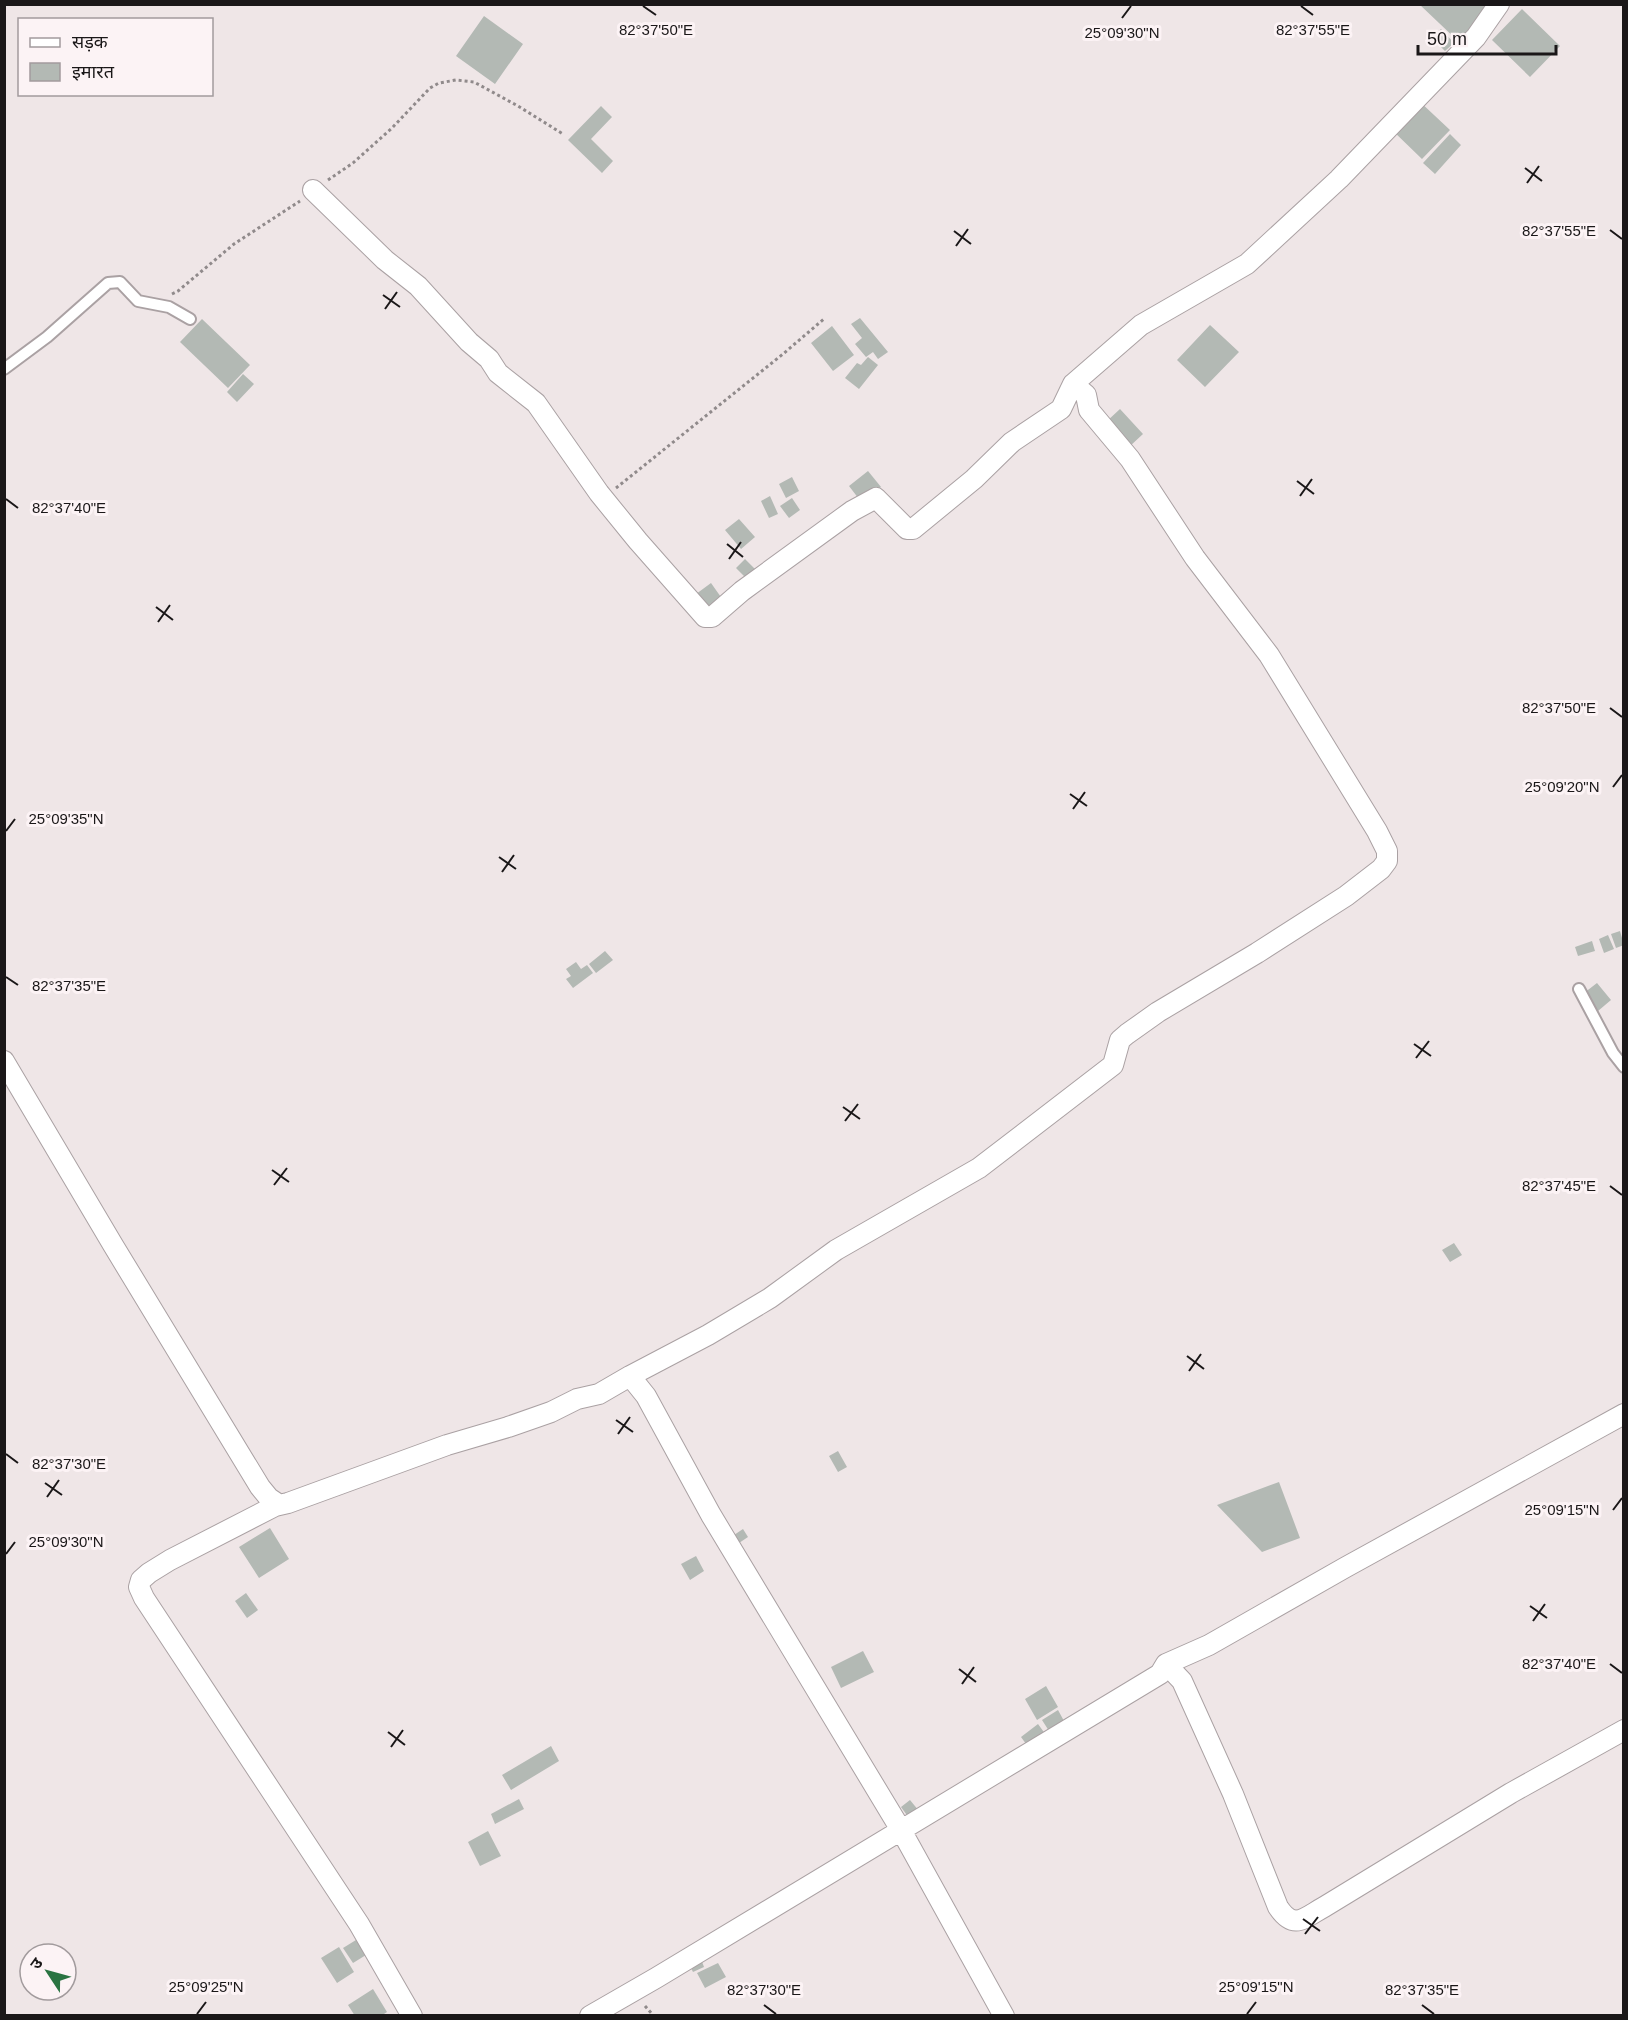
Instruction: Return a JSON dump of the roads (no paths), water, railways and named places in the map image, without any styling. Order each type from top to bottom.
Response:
[{"type":"street","points":[[313,190],[385,260],[418,285],[469,342],[489,360],[498,373],[536,403],[603,498],[696,608],[705,617],[712,617],[742,591],[852,511],[876,498],[907,529],[914,529],[974,479],[1012,442],[1061,409],[1073,384],[1141,325],[1255,257],[1339,179],[1476,37],[1499,4]]},
{"type":"street","points":[[412,2016],[359,1924],[144,1598],[139,1587],[141,1580],[170,1560],[275,1506],[447,1445],[550,1412],[577,1399],[599,1394],[708,1335],[770,1298],[836,1250],[979,1168],[1113,1065],[1120,1040],[1158,1012],[1346,896],[1381,869],[1387,861],[1387,851],[1377,831],[1269,655],[1195,558],[1130,459],[1089,410],[1086,395],[1073,384]]},
{"type":"street","points":[[4,1061],[260,1487],[275,1502],[275,1506]]},
{"type":"street","points":[[630,1376],[646,1396],[711,1515],[901,1830],[1004,2016]]},
{"type":"street","points":[[590,2016],[1160,1674],[1166,1664],[1209,1645],[1623,1414]]},
{"type":"street","points":[[1166,1664],[1182,1682],[1233,1794],[1278,1907],[1291,1921],[1299,1921],[1324,1907],[1511,1793],[1623,1730]]},
{"type":"lane","points":[[4,369],[47,337],[108,283],[120,282],[138,301],[169,307],[190,319]]},
{"type":"lane","points":[[1580,989],[1613,1053],[1623,1067]]}]
